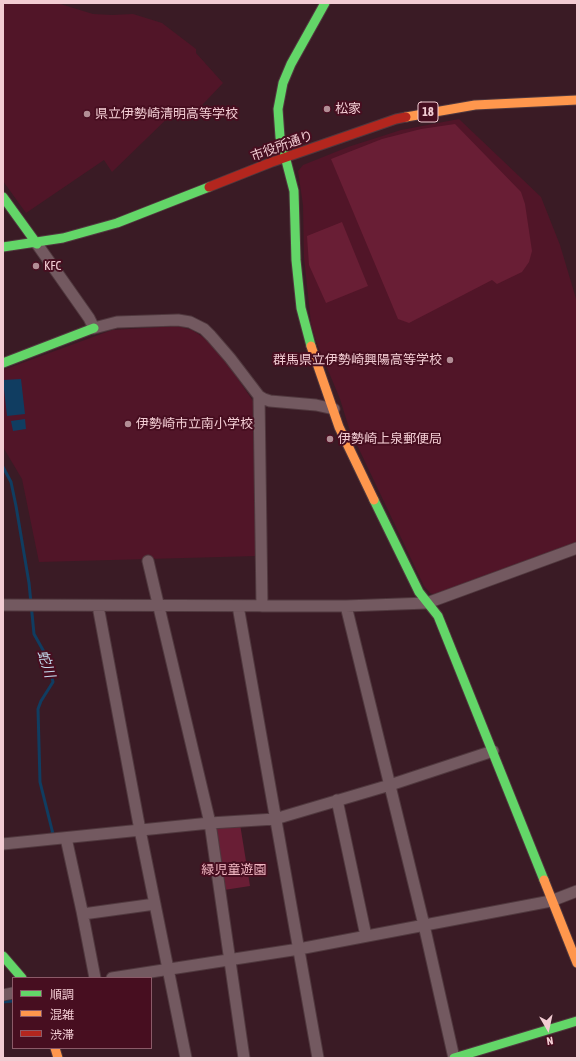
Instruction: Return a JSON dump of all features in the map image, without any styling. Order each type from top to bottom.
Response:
[{"type":"street","points":[[325,3],[290,64],[283,83],[278,118],[280,137],[294,191],[296,260],[303,321],[311,349],[340,427],[415,585],[438,616],[577,963]]},
{"type":"street","name":"市役所通り","points":[[3,247],[37,244],[80,234],[117,223],[286,158],[377,125],[422,113],[475,105],[577,100]]},
{"type":"street","points":[[3,196],[90,318],[94,328]]},
{"type":"street","points":[[3,363],[94,328],[117,322],[178,320],[190,322],[204,329],[230,358],[259,396],[270,401],[316,405],[334,409]]},
{"type":"street","points":[[259,396],[262,606]]},
{"type":"street","points":[[3,605],[346,606],[428,603],[577,548]]},
{"type":"street","points":[[148,561],[210,823],[244,1058]]},
{"type":"street","points":[[98,606],[140,830],[186,1058]]},
{"type":"street","points":[[238,606],[318,1058]]},
{"type":"street","points":[[346,606],[424,925],[454,1058],[577,1021]]},
{"type":"street","points":[[3,844],[210,823],[275,818],[390,785],[493,751]]},
{"type":"street","points":[[337,800],[366,936]]},
{"type":"street","points":[[66,838],[83,914],[95,977]]},
{"type":"street","points":[[118,977],[299,949],[551,901],[577,891]]},
{"type":"street","points":[[83,914],[155,904]]},
{"type":"street","points":[[3,956],[21,977]]},
{"type":"shaded area","name":"県立伊勢崎清明高等学校","points":[[3,3],[57,3],[93,14],[133,14],[162,23],[196,49],[196,53],[223,83],[188,120],[178,108],[112,172],[104,160],[26,213],[3,181]]},
{"type":"shaded area","name":"群馬県立伊勢崎興陽高等学校","points":[[459,119],[541,197],[560,245],[577,302],[577,544],[436,595],[430,593],[424,586],[349,428],[340,399],[316,341],[311,323],[304,258],[303,205],[298,171],[303,165],[348,147],[401,130]]},
{"type":"shaded area","name":"伊勢崎市立南小学校","points":[[177,326],[192,330],[206,339],[221,354],[253,401],[257,556],[39,562],[22,479],[3,447],[3,370],[112,330]]},
{"type":"green space","points":[[455,124],[521,192],[525,204],[532,251],[529,262],[522,272],[497,284],[492,280],[409,323],[398,319],[331,159],[382,139],[421,129]]},
{"type":"green space","points":[[342,222],[368,286],[326,303],[309,265],[307,236]]},
{"type":"green space","name":"緑児童遊園","points":[[240,824],[250,886],[224,890],[215,828]]},
{"type":"water","points":[[21,379],[25,414],[7,416],[3,380]]},
{"type":"water","points":[[25,419],[26,429],[13,431],[11,421]]},
{"type":"waterway","name":"蛇川","points":[[3,467],[11,482],[16,506],[29,583],[34,634],[48,659],[53,682],[41,701],[38,709],[40,782],[53,834],[51,834]]},
{"type":"waterway","name":"蛇川","points":[[3,1002],[12,1001]]},
{"type":"traffic: fast","points":[[311,346],[301,308],[296,260],[294,191],[280,137],[278,109],[283,83],[291,64],[325,3]]},
{"type":"traffic: fast","points":[[3,247],[63,238],[117,223],[209,187]]},
{"type":"traffic: fast","points":[[3,197],[37,244]]},
{"type":"traffic: fast","points":[[3,363],[94,328]]},
{"type":"traffic: fast","points":[[374,500],[419,592],[438,616],[544,880]]},
{"type":"traffic: fast","points":[[3,956],[21,977]]},
{"type":"traffic: fast","points":[[454,1058],[577,1021]]},
{"type":"traffic: slow","points":[[406,117],[475,105],[577,100]]},
{"type":"traffic: slow","points":[[311,346],[339,427],[374,500]]},
{"type":"traffic: slow","points":[[544,880],[577,963]]},
{"type":"traffic: slow","points":[[55,1049],[58,1058]]},
{"type":"traffic: jam","points":[[209,187],[272,162],[396,119],[406,117]]},
{"type":"place","name":"松家","points":[[327,109]]},
{"type":"place","name":"県立伊勢崎清明高等学校","points":[[87,114]]},
{"type":"place","name":"KFC","points":[[36,266]]},
{"type":"place","name":"群馬県立伊勢崎興陽高等学校","points":[[450,360]]},
{"type":"place","name":"伊勢崎市立南小学校","points":[[128,424]]},
{"type":"place","name":"伊勢崎上泉郵便局","points":[[330,439]]}]
